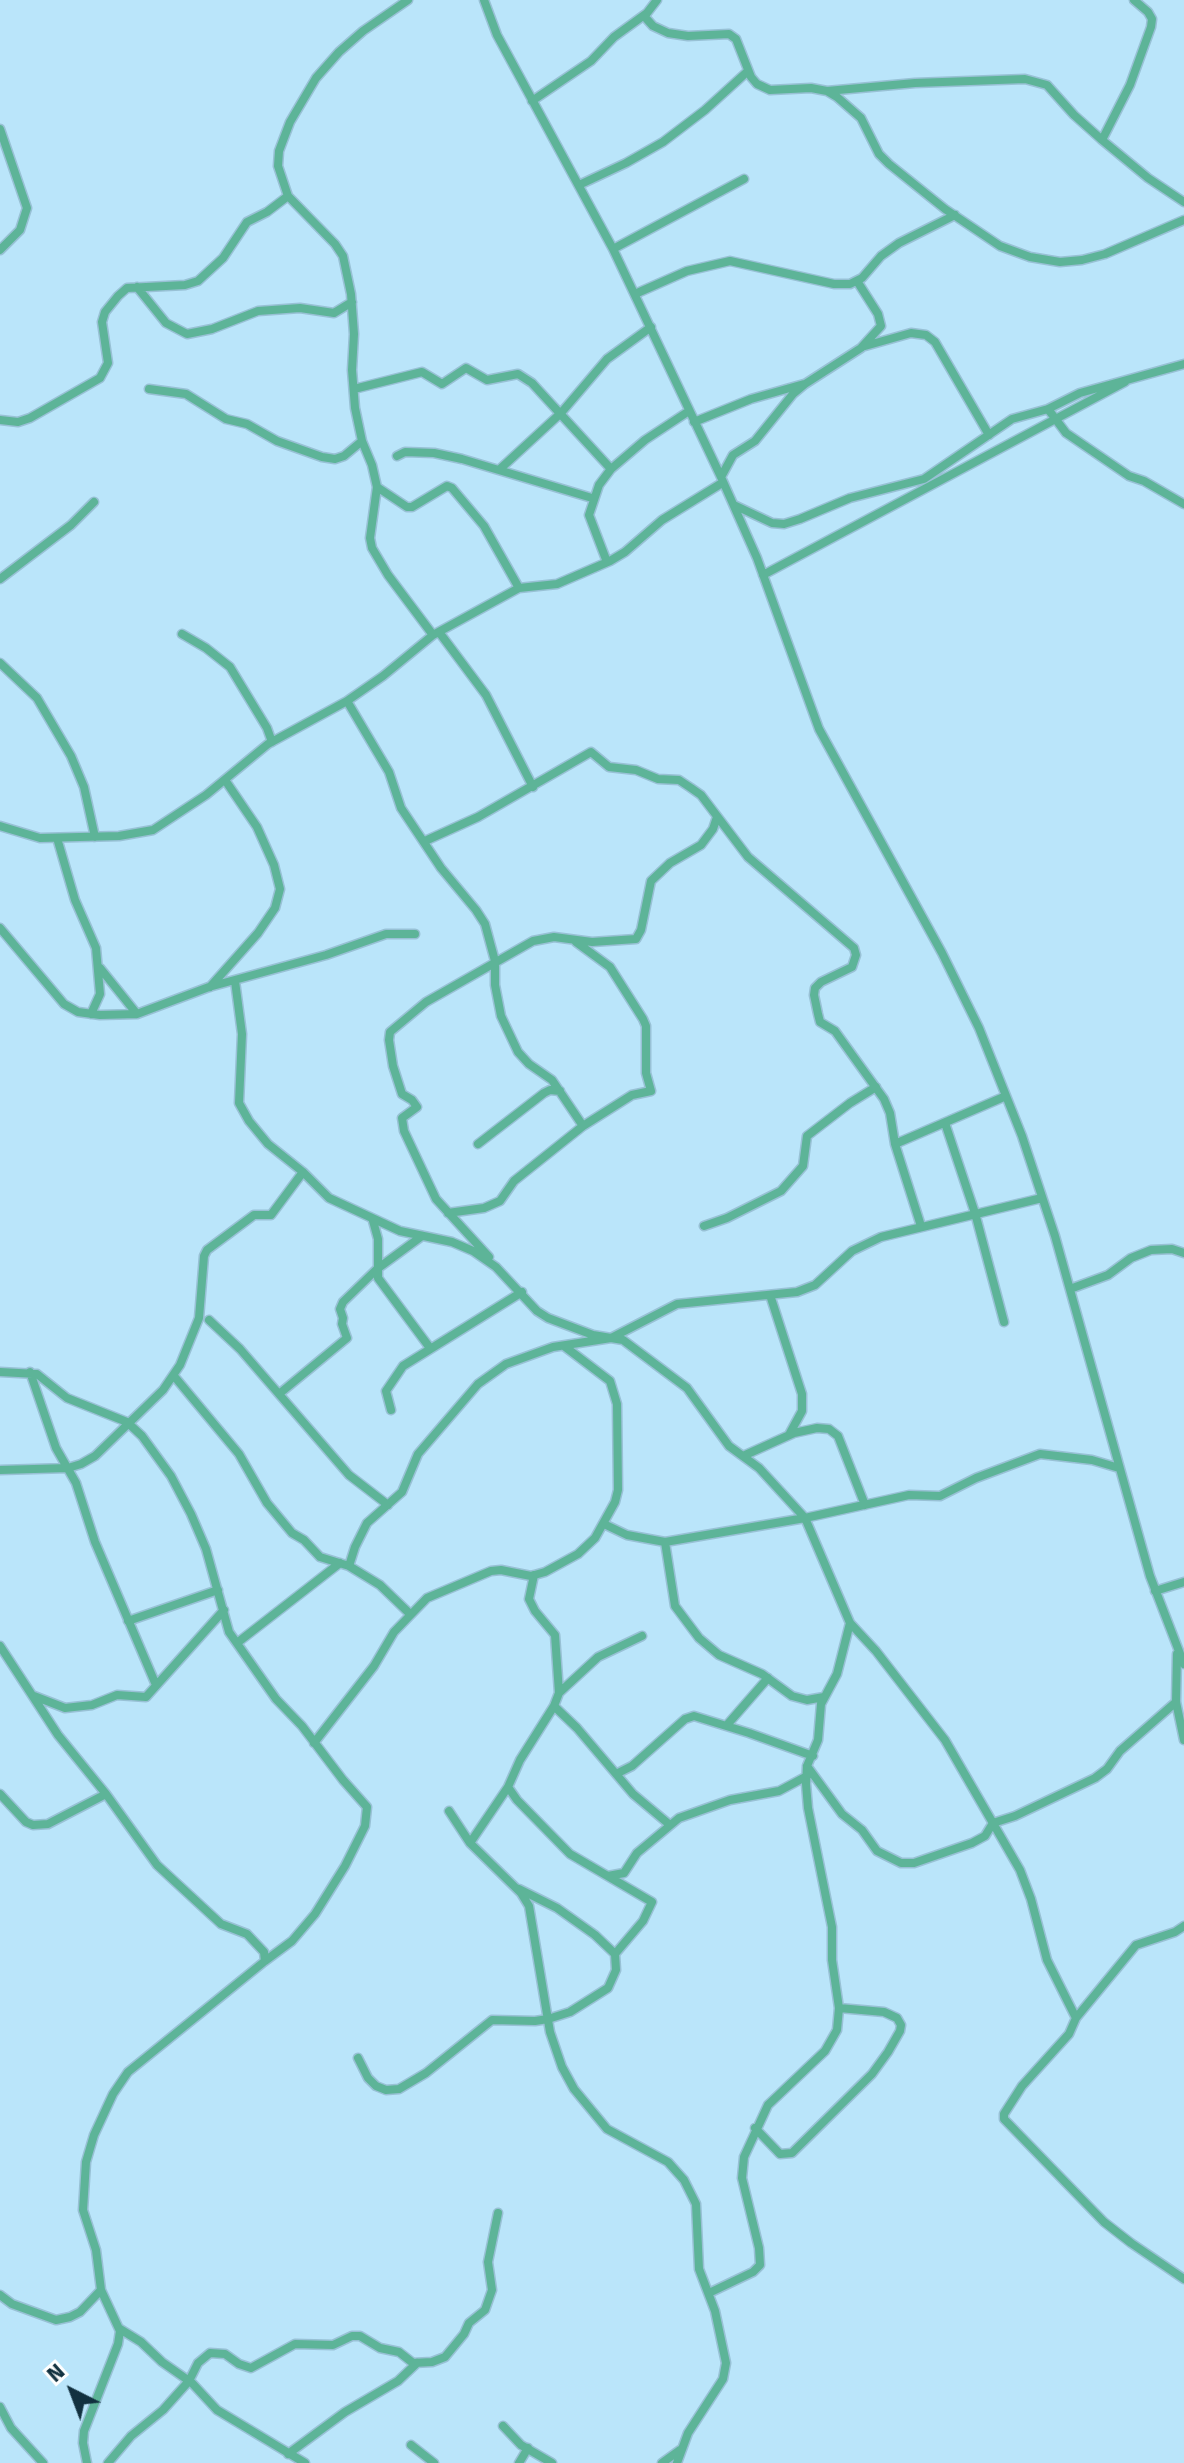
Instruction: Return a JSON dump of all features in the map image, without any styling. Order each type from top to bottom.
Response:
[{"type":"street","points":[[408,0],[339,52],[304,95],[279,151],[280,178],[288,196],[343,256],[352,302],[354,389],[362,441],[377,487],[370,538],[372,548],[388,575],[486,695],[502,720],[533,787]]},
{"type":"street","points":[[484,0],[497,35],[613,249],[734,505],[819,729],[958,983],[1006,1096],[1070,1289],[1155,1591],[1184,1664]]},
{"type":"street","points":[[532,101],[574,73],[614,37],[644,16],[657,0]]},
{"type":"street","points":[[1102,140],[1130,85],[1151,27],[1152,19],[1148,12],[1134,0]]},
{"type":"street","points":[[644,16],[653,26],[668,33],[688,36],[729,34],[736,39],[748,71],[757,84],[770,90],[811,88],[827,91],[915,83],[1025,79],[1047,85],[1102,140],[1148,178],[1184,202]]},
{"type":"street","points":[[579,185],[663,142],[748,71]]},
{"type":"street","points":[[827,91],[861,118],[879,154],[889,164],[1000,246],[1030,257],[1060,262],[1105,254],[1184,220]]},
{"type":"street","points":[[0,129],[27,208],[20,230],[0,250]]},
{"type":"street","points":[[613,249],[744,179]]},
{"type":"street","points":[[0,420],[18,422],[30,418],[100,378],[108,363],[102,332],[105,312],[127,288],[185,285],[198,281],[223,258],[247,222],[288,196]]},
{"type":"street","points":[[635,294],[687,271],[715,262],[730,261],[834,284],[850,284],[899,243],[955,215]]},
{"type":"street","points":[[0,826],[34,837],[57,838],[132,835],[153,830],[175,818],[272,742],[347,701],[436,634],[519,588],[557,584],[625,552],[662,520],[722,480],[733,455],[755,441],[784,403],[805,384],[861,348],[878,331],[882,322],[857,281]]},
{"type":"street","points":[[137,287],[166,323],[187,334],[212,329],[258,311],[300,308],[334,313],[352,302]]},
{"type":"street","points":[[500,469],[561,413],[607,359],[651,327]]},
{"type":"street","points":[[861,348],[911,333],[926,335],[935,342],[989,435]]},
{"type":"street","points":[[734,505],[772,523],[784,524],[850,498],[924,479],[1012,419],[1048,409],[1080,393],[1184,364]]},
{"type":"street","points":[[354,389],[422,372],[442,384],[466,368],[487,380],[518,374],[532,383],[611,469]]},
{"type":"street","points":[[763,575],[1137,375]]},
{"type":"street","points":[[694,422],[751,399],[805,384]]},
{"type":"street","points":[[149,389],[186,394],[226,419],[247,424],[277,441],[322,457],[344,456],[362,441]]},
{"type":"street","points":[[1048,409],[1066,433],[1112,465],[1184,504]]},
{"type":"street","points":[[607,562],[589,515],[592,498],[611,469],[645,440],[689,411]]},
{"type":"street","points":[[397,456],[405,452],[434,453],[500,469],[592,498]]},
{"type":"street","points":[[377,487],[407,507],[447,486],[452,488],[484,526],[519,588]]},
{"type":"street","points":[[0,579],[71,525],[94,502]]},
{"type":"street","points":[[182,634],[230,667],[267,728],[272,742]]},
{"type":"street","points":[[0,663],[37,698],[71,756],[84,787],[95,837]]},
{"type":"street","points":[[347,701],[389,772],[401,808],[441,868],[480,915],[495,961],[495,985],[506,1030],[524,1060],[549,1077],[583,1126]]},
{"type":"street","points":[[425,841],[478,817],[591,752],[609,767],[636,770],[658,779],[679,780],[701,795],[748,857],[854,948],[856,955],[852,967],[815,988],[820,1022],[835,1031],[876,1087],[890,1113],[895,1144],[921,1226]]},
{"type":"street","points":[[209,987],[266,923],[275,908],[280,889],[274,865],[257,827],[225,780]]},
{"type":"street","points":[[717,817],[713,829],[701,845],[670,863],[651,881],[641,930],[636,939],[592,942],[554,937],[533,941],[426,1002],[389,1033],[394,1069],[402,1095],[417,1107],[416,1111],[403,1116],[401,1124],[436,1199],[537,1311],[593,1335],[623,1340],[687,1388],[729,1446],[762,1471],[805,1518],[850,1623],[936,1728],[1020,1870],[1033,1903],[1047,1960],[1076,2018]]},
{"type":"street","points":[[57,838],[75,900],[96,948],[100,994],[91,1014]]},
{"type":"street","points":[[0,928],[64,1004],[78,1012],[91,1014],[137,1014],[209,987],[326,955],[386,934],[415,934]]},
{"type":"street","points":[[448,1213],[484,1208],[500,1201],[514,1181],[583,1126],[632,1095],[650,1092],[643,1019],[610,967],[572,939]]},
{"type":"street","points":[[99,966],[137,1014]]},
{"type":"street","points":[[235,981],[242,1034],[241,1107],[268,1144],[329,1198],[400,1231],[457,1244],[496,1267]]},
{"type":"street","points":[[704,1226],[752,1207],[781,1191],[803,1166],[807,1136],[876,1087]]},
{"type":"street","points":[[478,1144],[544,1093],[560,1091]]},
{"type":"street","points":[[895,1144],[1006,1096]]},
{"type":"street","points":[[945,1123],[975,1213],[1004,1322]]},
{"type":"street","points":[[0,1470],[68,1468],[95,1456],[174,1376],[188,1350],[199,1318],[207,1250],[254,1215],[271,1215],[303,1172]]},
{"type":"street","points":[[237,1643],[344,1565],[369,1519],[404,1489],[416,1457],[478,1384],[493,1372],[521,1357],[611,1338],[677,1304],[797,1292],[810,1288],[854,1249],[881,1237],[1042,1198]]},
{"type":"street","points":[[373,1221],[378,1239],[377,1269],[382,1284],[430,1348]]},
{"type":"street","points":[[279,1394],[347,1338],[342,1324],[341,1304],[377,1269],[422,1236]]},
{"type":"street","points":[[1070,1289],[1108,1275],[1131,1258],[1151,1250],[1172,1249],[1184,1253]]},
{"type":"street","points":[[391,1410],[386,1391],[407,1363],[522,1292]]},
{"type":"street","points":[[770,1295],[799,1381],[803,1404],[800,1418],[789,1434]]},
{"type":"street","points":[[209,1320],[240,1349],[349,1475],[388,1505]]},
{"type":"street","points":[[314,1743],[374,1666],[409,1613],[432,1595],[491,1571],[534,1575],[551,1569],[586,1548],[604,1524],[615,1502],[619,1481],[615,1391],[610,1381],[564,1346]]},
{"type":"street","points":[[0,1372],[30,1372],[49,1382],[74,1402],[127,1422],[151,1447],[181,1492],[206,1549],[229,1632],[276,1699],[366,1805],[368,1817],[345,1866],[315,1914],[292,1941],[128,2072],[104,2110],[90,2147],[83,2198],[83,2210],[99,2263],[101,2290],[120,2329],[189,2381],[215,2409],[305,2463]]},
{"type":"street","points":[[30,1372],[56,1448],[68,1468],[156,1685]]},
{"type":"street","points":[[174,1376],[239,1454],[267,1503],[283,1523],[320,1557],[344,1565],[380,1585],[409,1613]]},
{"type":"street","points":[[743,1456],[789,1434],[821,1427],[835,1432],[865,1505]]},
{"type":"street","points":[[604,1524],[627,1535],[665,1542],[805,1518],[913,1494],[940,1496],[976,1478],[1040,1454],[1092,1460],[1119,1468]]},
{"type":"street","points":[[665,1542],[675,1606],[719,1655],[768,1678],[789,1695],[811,1700],[824,1697]]},
{"type":"street","points":[[470,1843],[508,1787],[559,1693],[556,1637],[529,1599],[534,1575]]},
{"type":"street","points":[[1155,1591],[1184,1582]]},
{"type":"street","points":[[128,1621],[218,1590]]},
{"type":"street","points":[[30,1693],[57,1706],[86,1707],[117,1695],[145,1697],[224,1610]]},
{"type":"street","points":[[709,2293],[753,2272],[760,2263],[741,2172],[755,2128],[771,2101],[813,2063],[832,2041],[837,2030],[839,2008],[832,1960],[831,1918],[808,1808],[807,1766],[818,1740],[819,1713],[824,1697],[835,1680],[850,1623]]},
{"type":"street","points":[[559,1693],[598,1657],[642,1636]]},
{"type":"street","points":[[0,1646],[58,1735],[164,1873],[221,1924],[247,1934],[264,1952],[265,1961]]},
{"type":"street","points":[[1177,1650],[1176,1702],[1184,1740]]},
{"type":"street","points":[[727,1725],[768,1678]]},
{"type":"street","points":[[807,1766],[842,1814],[862,1830],[877,1851],[901,1863],[914,1863],[972,1843],[985,1836],[993,1823],[1095,1778],[1107,1769],[1120,1751],[1176,1702]]},
{"type":"street","points":[[554,1706],[633,1794],[670,1825]]},
{"type":"street","points":[[616,1774],[645,1757],[685,1719],[694,1716],[813,1756]]},
{"type":"street","points":[[607,1876],[625,1873],[637,1853],[682,1817],[730,1800],[779,1791],[807,1776]]},
{"type":"street","points":[[508,1787],[570,1854],[639,1892],[652,1903],[643,1921],[615,1954]]},
{"type":"street","points":[[0,1794],[26,1822],[33,1825],[48,1824],[106,1794]]},
{"type":"street","points":[[449,1811],[470,1843],[517,1889],[529,1906],[548,2019],[562,2067],[598,2120],[609,2131],[663,2158],[684,2180],[697,2206],[699,2269],[709,2293],[725,2357],[725,2373],[701,2410],[680,2450],[677,2463]]},
{"type":"street","points":[[358,2058],[368,2078],[376,2086],[386,2090],[399,2089],[426,2073],[492,2020],[548,2019],[589,2001],[608,1988],[616,1970],[615,1954],[595,1935],[557,1908],[517,1889]]},
{"type":"street","points":[[1184,1926],[1136,1945],[1076,2018],[1069,2034],[1022,2086],[1004,2114],[1004,2119],[1104,2222],[1184,2279]]},
{"type":"street","points":[[755,2128],[780,2154],[792,2153],[872,2074],[888,2052],[900,2031],[897,2018],[884,2012],[839,2008]]},
{"type":"street","points":[[288,2454],[345,2412],[398,2381],[417,2363],[440,2360],[450,2354],[469,2323],[485,2310],[492,2290],[488,2262],[498,2213]]},
{"type":"street","points":[[0,2295],[12,2304],[56,2320],[80,2312],[101,2290]]},
{"type":"street","points":[[87,2463],[84,2431],[118,2344],[120,2329]]},
{"type":"street","points":[[108,2463],[131,2436],[163,2410],[189,2381],[198,2363],[210,2353],[225,2354],[250,2368],[295,2344],[333,2345],[352,2336],[368,2339],[380,2348],[394,2349],[417,2363]]},
{"type":"street","points":[[0,2407],[11,2428],[43,2463]]},
{"type":"street","points":[[503,2426],[528,2448],[552,2463]]},
{"type":"street","points":[[411,2445],[434,2463]]},
{"type":"street","points":[[519,2463],[528,2448]]},
{"type":"street","points":[[662,2463],[680,2450]]}]
